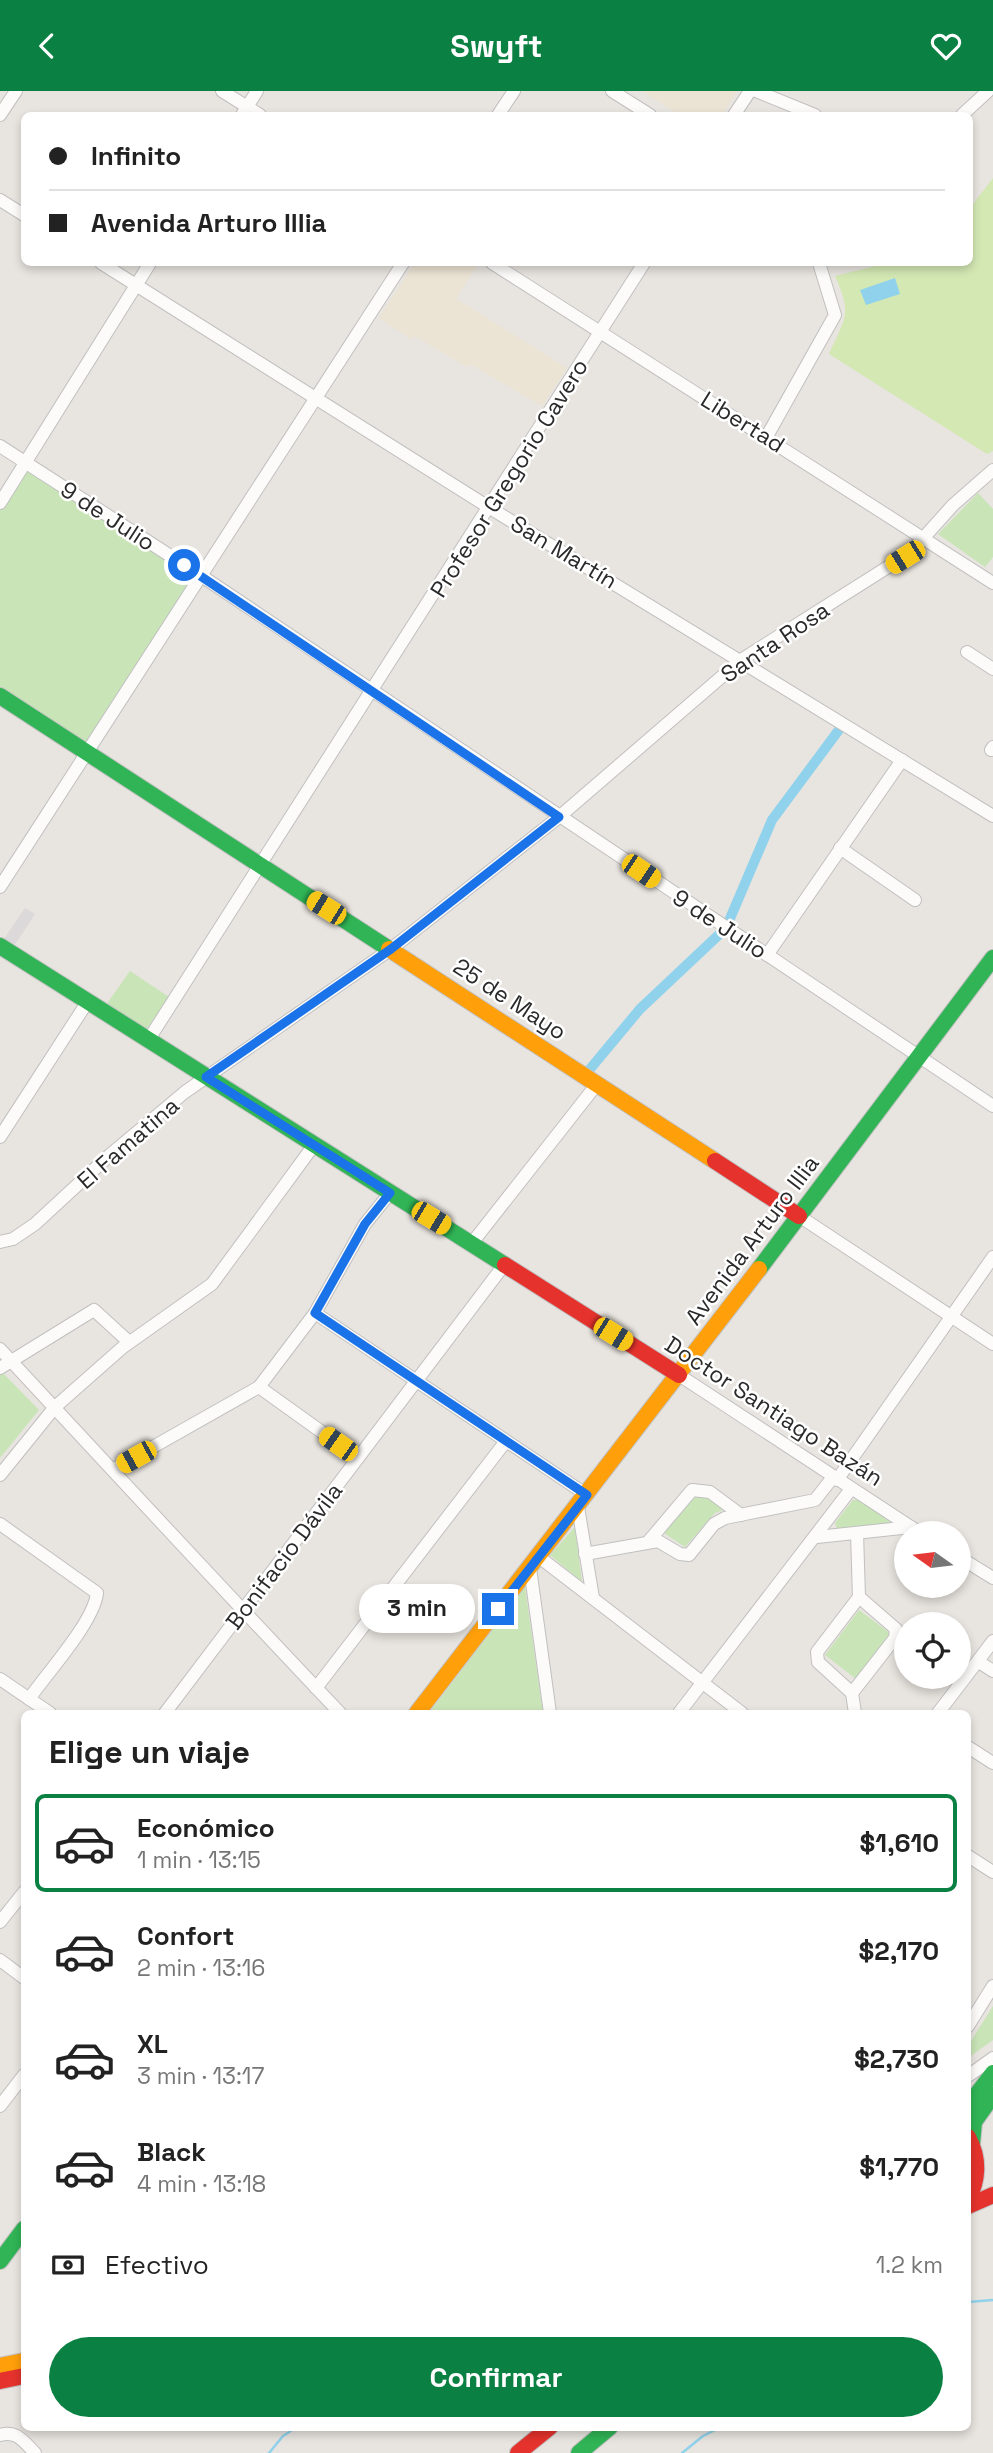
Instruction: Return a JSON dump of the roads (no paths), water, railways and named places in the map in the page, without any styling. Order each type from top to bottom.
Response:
[{"type":"main road","name":"25 de Mayo","points":[[0,696],[799,1216]]},
{"type":"main road","name":"Doctor Santiago Bazán","points":[[0,946],[679,1375]]},
{"type":"main road","name":"Avenida Arturo Illia","points":[[419,1710],[583,1501],[919,1056],[991,966]]},
{"type":"main road","points":[[971,2102],[993,2073]]},
{"type":"main road","points":[[971,2195],[976,2181],[972,2147],[974,2122],[993,2095]]},
{"type":"main road","points":[[972,2147],[993,2175]]},
{"type":"main road","points":[[971,2202],[993,2195]]},
{"type":"main road","points":[[2,2255],[21,2233]]},
{"type":"main road","points":[[0,2366],[21,2362]]},
{"type":"main road","points":[[0,2381],[21,2377]]},
{"type":"main road","points":[[518,2453],[545,2431]]},
{"type":"main road","points":[[579,2453],[605,2431]]},
{"type":"street","points":[[0,115],[16,91]]},
{"type":"street","points":[[222,91],[245,111],[257,91]]},
{"type":"street","points":[[500,112],[514,91]]},
{"type":"street","points":[[612,91],[645,112]]},
{"type":"street","points":[[736,112],[750,91]]},
{"type":"street","points":[[756,91],[808,112]]},
{"type":"street","points":[[965,112],[988,91]]},
{"type":"street","points":[[0,200],[21,213]]},
{"type":"street","name":"San Martín","points":[[106,266],[490,508],[993,816]]},
{"type":"street","points":[[0,503],[148,266]]},
{"type":"street","points":[[0,887],[401,266]]},
{"type":"street","name":"Libertad","points":[[497,266],[767,436],[993,583]]},
{"type":"street","name":"Profesor Gregorio Cavero","points":[[149,1039],[373,692],[642,266]]},
{"type":"street","points":[[767,436],[835,315],[820,266]]},
{"type":"street","name":"9 de Julio","points":[[0,446],[200,575],[993,1107]]},
{"type":"street","name":"Santa Rosa","points":[[559,817],[741,660],[905,557],[953,505],[993,470]]},
{"type":"street","points":[[967,652],[993,669]]},
{"type":"street","points":[[767,955],[902,759]]},
{"type":"street","name":"El Famatina","points":[[0,1242],[13,1239],[35,1224],[159,1112],[391,949],[559,817]]},
{"type":"street","points":[[840,848],[915,900]]},
{"type":"street","points":[[0,1137],[88,1001]]},
{"type":"street","points":[[472,1243],[597,1083]]},
{"type":"street","points":[[0,1475],[55,1407],[130,1342],[212,1284],[314,1145]]},
{"type":"street","points":[[114,1469],[259,1387],[315,1313],[365,1224],[390,1193]]},
{"type":"street","name":"25 de Mayo","points":[[799,1216],[993,1345]]},
{"type":"street","points":[[585,1554],[661,1541],[680,1554],[689,1555],[714,1524],[741,1515],[815,1500],[835,1478],[993,1257]]},
{"type":"street","name":"Bonifacio Dávila","points":[[167,1710],[504,1265]]},
{"type":"street","points":[[5,1364],[94,1310],[130,1342]]},
{"type":"street","points":[[315,1313],[506,1441],[583,1501],[585,1554],[593,1598]]},
{"type":"street","points":[[0,1349],[5,1364],[55,1407],[242,1613],[337,1710]]},
{"type":"street","name":"Doctor Santiago Bazán","points":[[679,1375],[902,1521]]},
{"type":"street","points":[[259,1387],[358,1458]]},
{"type":"street","points":[[316,1688],[506,1441]]},
{"type":"street","points":[[681,1710],[817,1537],[851,1489]]},
{"type":"street","points":[[648,1542],[692,1490],[710,1492],[741,1515]]},
{"type":"street","points":[[0,1524],[97,1593],[96,1603],[83,1624],[29,1699]]},
{"type":"street","points":[[817,1537],[894,1531]]},
{"type":"street","points":[[855,1710],[852,1693],[818,1662],[817,1652],[859,1597],[857,1533]]},
{"type":"street","points":[[535,1562],[593,1598],[738,1710]]},
{"type":"street","points":[[535,1562],[550,1710]]},
{"type":"street","points":[[971,1564],[992,1575]]},
{"type":"street","points":[[852,1693],[895,1638],[896,1629],[859,1597]]},
{"type":"street","points":[[940,1710],[993,1641]]},
{"type":"street","points":[[979,1662],[993,1671]]},
{"type":"street","points":[[0,1679],[46,1710]]},
{"type":"street","points":[[971,1749],[993,1763]]},
{"type":"street","points":[[971,1858],[993,1872]]},
{"type":"street","points":[[0,1922],[21,1896]]},
{"type":"street","points":[[0,1961],[21,1975]]},
{"type":"street","points":[[971,2021],[993,1986]]},
{"type":"street","points":[[971,2074],[993,2058]]},
{"type":"street","points":[[0,2106],[21,2079]]},
{"type":"street","points":[[0,2435],[8,2433],[18,2436],[36,2453]]},
{"type":"water","points":[[895,278],[900,294],[866,305],[860,290]]},
{"type":"waterway","points":[[585,1075],[640,1009],[726,928],[772,820],[844,723]]},
{"type":"waterway","points":[[971,2302],[993,2300]]},
{"type":"waterway","points":[[269,2453],[291,2431]]},
{"type":"waterway","points":[[682,2453],[713,2431]]}]
